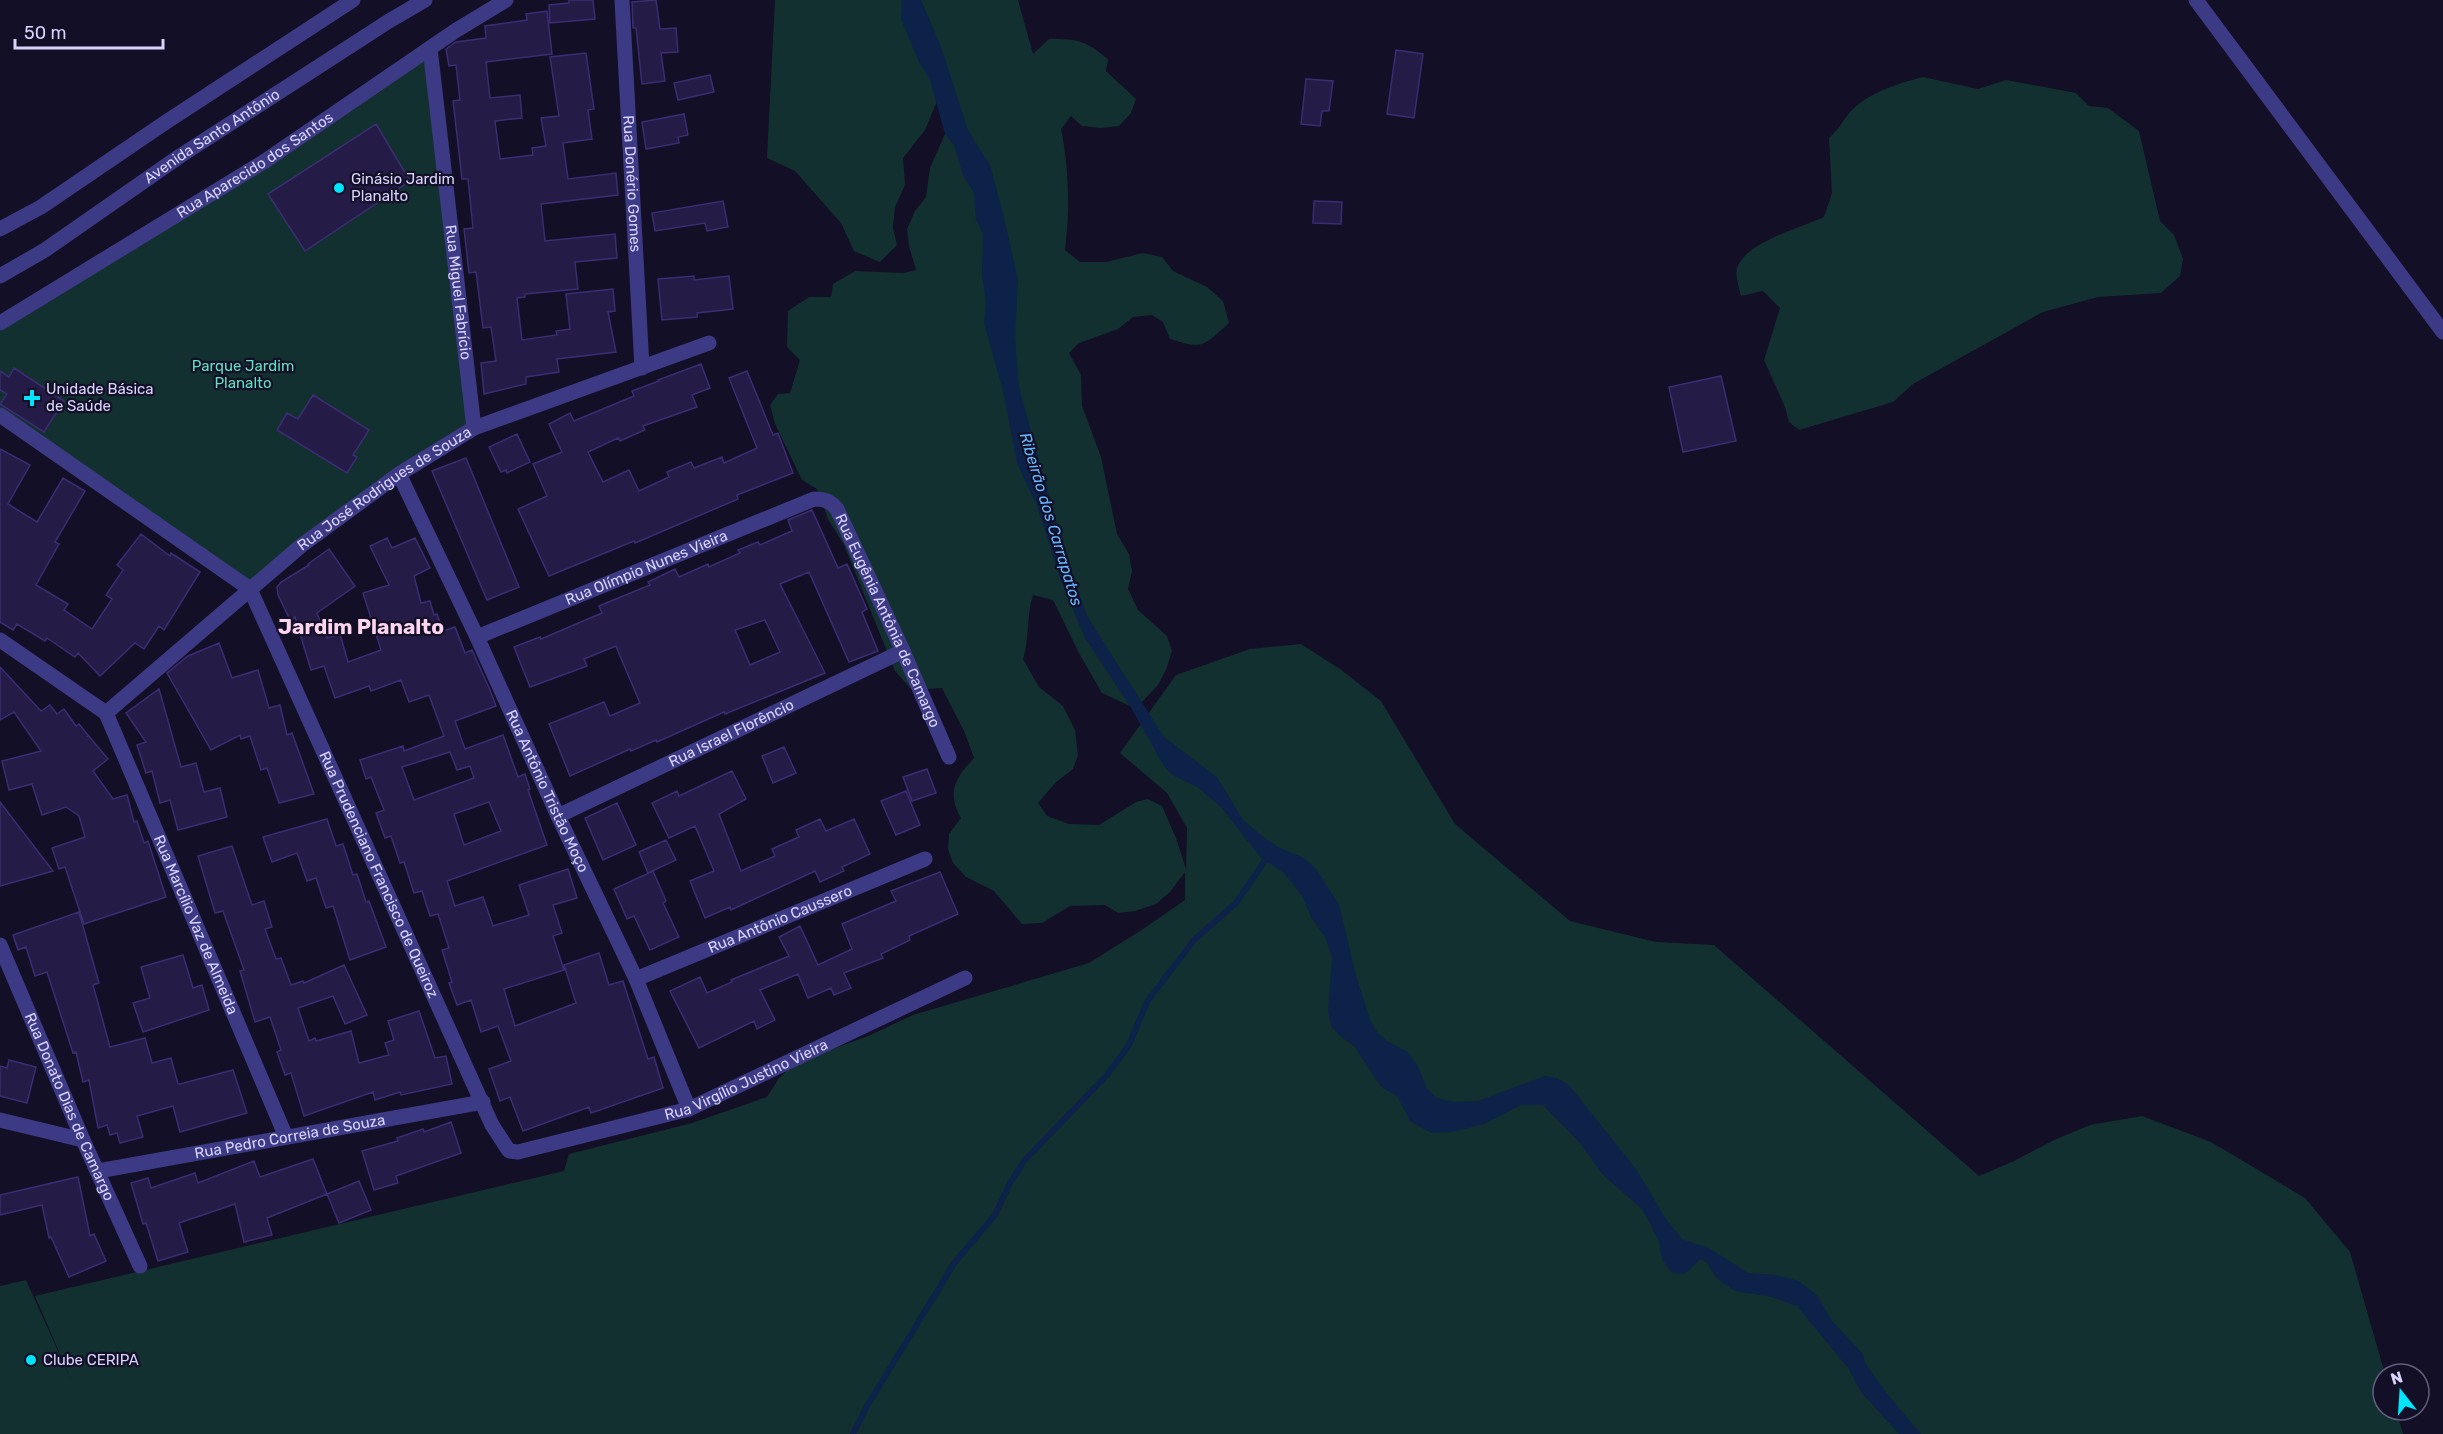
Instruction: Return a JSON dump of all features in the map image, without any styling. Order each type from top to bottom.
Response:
[{"type":"street","points":[[0,229],[41,207],[353,0]]},
{"type":"street","name":"Avenida Santo Antônio","points":[[0,276],[45,250],[180,156],[425,0]]},
{"type":"street","name":"Rua Aparecido dos Santos","points":[[0,323],[265,161],[430,48],[506,0]]},
{"type":"street","name":"Rua Donério Gomes","points":[[622,0],[642,368]]},
{"type":"street","points":[[2196,0],[2443,332]]},
{"type":"street","name":"Rua Miguel Fabrício","points":[[430,48],[474,429]]},
{"type":"street","name":"Rua José Rodrigues de Souza","points":[[106,713],[302,545],[399,474],[474,429],[709,343]]},
{"type":"street","points":[[0,416],[250,589]]},
{"type":"street","name":"Rua Antônio Tristão Moço","points":[[399,474],[636,979],[689,1110]]},
{"type":"street","name":"Rua Olímpio Nunes Vieira","points":[[477,636],[814,499]]},
{"type":"street","name":"Rua Eugênia Antônia de Camargo","points":[[814,499],[831,502],[837,509],[949,757]]},
{"type":"street","name":"Rua Prudenciano Francisco de Queiroz","points":[[250,589],[497,1136],[509,1151],[518,1152]]},
{"type":"street","points":[[0,640],[106,713]]},
{"type":"street","name":"Rua Israel Florêncio","points":[[558,816],[903,651]]},
{"type":"street","name":"Rua Marcílio Vaz de Almeida","points":[[106,713],[286,1137]]},
{"type":"street","name":"Rua Antônio Caussero","points":[[636,979],[925,858]]},
{"type":"street","name":"Rua Donato Dias de Camargo","points":[[0,945],[83,1140],[140,1266]]},
{"type":"street","name":"Rua Virgílio Justino Vieira","points":[[518,1152],[689,1110],[964,978]]},
{"type":"street","name":"Rua Pedro Correia de Souza","points":[[98,1171],[483,1102]]},
{"type":"street","points":[[0,1120],[83,1140]]},
{"type":"green space","points":[[775,0],[1018,0],[1033,54],[1049,39],[1081,42],[1108,59],[1106,71],[1136,99],[1131,113],[1119,126],[1101,128],[1082,126],[1071,116],[1061,129],[1068,190],[1065,250],[1080,262],[1106,262],[1143,253],[1162,257],[1173,271],[1207,287],[1223,301],[1229,323],[1214,337],[1202,344],[1190,344],[1170,339],[1163,322],[1152,315],[1133,317],[1118,329],[1079,343],[1069,353],[1081,375],[1082,406],[1101,457],[1117,534],[1129,554],[1132,571],[1128,589],[1138,610],[1167,636],[1172,651],[1158,685],[1142,702],[1130,706],[1102,693],[1053,600],[1033,595],[1023,659],[1039,687],[1063,706],[1075,730],[1078,755],[1073,769],[1055,783],[1038,803],[1047,816],[1069,824],[1099,825],[1136,802],[1148,799],[1162,806],[1186,869],[1187,828],[1167,793],[1120,753],[1176,675],[1250,649],[1301,644],[1340,669],[1381,701],[1455,824],[1570,921],[1656,942],[1714,945],[1979,1176],[2090,1125],[2142,1116],[2211,1142],[2305,1198],[2350,1252],[2382,1362],[2371,1362],[2371,1422],[2400,1422],[2403,1434],[0,1434],[0,1286],[26,1280],[72,1382],[35,1296],[564,1171],[569,1154],[692,1123],[767,1097],[779,1078],[797,1062],[868,1036],[913,1015],[1089,963],[1185,900],[1185,872],[1170,892],[1156,904],[1135,911],[1118,913],[1105,905],[1070,906],[1042,923],[1022,924],[994,891],[966,877],[953,863],[948,849],[949,834],[961,818],[954,800],[955,785],[974,758],[964,731],[942,688],[912,690],[895,671],[844,545],[828,519],[817,489],[802,480],[775,424],[770,405],[778,394],[790,393],[800,360],[787,347],[788,311],[809,297],[831,297],[833,284],[855,271],[903,273],[916,270],[907,229],[915,211],[926,197],[930,168],[945,134],[948,75],[925,130],[903,158],[905,185],[895,207],[893,228],[897,245],[880,262],[854,251],[841,223],[795,171],[767,158]]},
{"type":"green space","name":"Parque Jardim Planalto","points":[[426,57],[468,425],[249,583],[0,410],[0,328]]},
{"type":"green space","points":[[1923,77],[1978,89],[2006,80],[2076,93],[2089,106],[2108,108],[2139,131],[2160,221],[2174,235],[2183,259],[2180,276],[2161,293],[2098,297],[2043,312],[1913,384],[1893,402],[1799,430],[1789,422],[1785,407],[1764,360],[1780,308],[1763,291],[1741,296],[1737,268],[1742,259],[1762,243],[1824,217],[1832,193],[1829,138],[1850,112],[1875,94]]},
{"type":"water","name":"Ribeirão dos Carrapatos","points":[[902,0],[921,0],[940,44],[968,130],[990,165],[1018,280],[1015,337],[1019,388],[1061,538],[1087,616],[1164,737],[1217,777],[1243,820],[1278,847],[1304,858],[1317,870],[1339,904],[1356,976],[1371,1022],[1377,1032],[1387,1041],[1408,1052],[1418,1066],[1426,1087],[1437,1098],[1454,1102],[1478,1101],[1545,1076],[1557,1078],[1569,1085],[1636,1169],[1664,1216],[1682,1239],[1709,1248],[1748,1273],[1776,1275],[1799,1281],[1817,1295],[1833,1322],[1863,1354],[1865,1363],[1921,1434],[1899,1434],[1861,1392],[1848,1368],[1797,1306],[1772,1297],[1735,1291],[1716,1278],[1708,1264],[1702,1259],[1687,1272],[1672,1273],[1662,1259],[1658,1239],[1642,1209],[1603,1175],[1580,1143],[1543,1105],[1521,1105],[1484,1124],[1452,1132],[1431,1133],[1410,1121],[1397,1096],[1381,1087],[1355,1047],[1331,1026],[1328,1011],[1332,957],[1325,937],[1311,917],[1302,896],[1284,873],[1261,858],[1221,807],[1197,787],[1172,775],[1164,766],[1130,706],[1084,636],[1060,578],[1037,506],[1017,463],[1003,391],[984,323],[986,303],[982,275],[983,233],[976,220],[974,193],[963,175],[954,145],[945,134],[930,80],[919,62],[901,19]]},
{"type":"building","points":[[569,0],[593,0],[595,19],[550,23],[549,5],[569,3]]},
{"type":"building","points":[[656,0],[660,29],[676,28],[678,52],[661,53],[665,81],[642,84],[636,28],[633,28],[632,2]]},
{"type":"building","points":[[547,11],[552,54],[486,62],[490,98],[520,95],[522,118],[495,121],[500,159],[533,155],[532,148],[546,146],[541,118],[559,116],[550,57],[586,53],[594,109],[588,110],[592,139],[563,143],[568,179],[616,173],[618,195],[541,204],[545,241],[615,234],[617,258],[575,262],[578,289],[525,294],[525,297],[517,298],[522,340],[557,335],[556,331],[570,329],[566,294],[613,289],[615,311],[608,312],[616,352],[557,359],[559,372],[526,377],[526,384],[484,394],[481,363],[496,361],[491,327],[483,328],[476,272],[469,273],[464,229],[473,228],[468,179],[462,179],[453,101],[460,100],[456,65],[449,66],[446,49],[456,42],[486,38],[485,26],[527,20],[526,14]]},
{"type":"building","points":[[1396,50],[1423,54],[1414,118],[1387,114]]},
{"type":"building","points":[[710,75],[714,92],[678,100],[674,83]]},
{"type":"building","points":[[1306,79],[1333,81],[1329,111],[1322,111],[1320,126],[1301,124]]},
{"type":"building","points":[[684,114],[688,135],[678,137],[679,143],[646,149],[642,122]]},
{"type":"building","name":"Ginásio Jardim Planalto","points":[[376,124],[410,181],[305,251],[268,194]]},
{"type":"building","points":[[723,201],[728,227],[707,231],[705,223],[655,231],[652,213]]},
{"type":"building","points":[[1314,201],[1342,202],[1341,224],[1313,223]]},
{"type":"building","points":[[694,276],[694,280],[729,276],[733,309],[697,313],[697,317],[662,320],[658,279]]},
{"type":"building","points":[[701,364],[710,388],[692,395],[697,407],[643,426],[645,430],[620,441],[618,438],[588,452],[603,482],[629,470],[639,491],[669,477],[667,472],[691,462],[694,468],[722,457],[724,463],[757,448],[729,378],[747,371],[773,435],[778,433],[793,473],[737,495],[738,499],[635,543],[634,541],[549,576],[518,509],[547,496],[533,464],[562,452],[549,424],[570,413],[574,421],[634,396],[632,391]]},
{"type":"building","name":"Unidade Básica de Saúde","points":[[14,368],[64,401],[44,432],[0,404],[7,394],[0,390],[0,371],[9,377]]},
{"type":"building","points":[[1721,376],[1736,441],[1683,452],[1669,387]]},
{"type":"building","points":[[313,395],[369,430],[353,455],[357,457],[347,473],[277,430],[287,413],[298,419]]},
{"type":"building","points":[[517,434],[530,462],[507,473],[506,470],[501,472],[489,447]]},
{"type":"building","points":[[0,449],[30,465],[8,504],[37,522],[63,478],[85,491],[55,542],[59,544],[36,585],[68,604],[64,610],[92,629],[112,599],[106,595],[123,570],[117,565],[141,534],[170,556],[171,553],[200,572],[164,630],[159,626],[144,649],[135,643],[100,676],[78,653],[75,657],[47,638],[45,641],[17,624],[13,630],[0,622]]},
{"type":"building","points":[[466,458],[519,587],[487,600],[432,471]]},
{"type":"building","points":[[812,510],[838,568],[847,564],[867,609],[862,612],[878,651],[849,662],[809,572],[780,584],[825,673],[725,714],[724,712],[657,742],[656,740],[631,751],[630,749],[570,776],[549,724],[604,702],[610,716],[640,703],[616,646],[584,659],[587,666],[530,687],[514,647],[540,637],[541,639],[602,613],[599,606],[650,585],[648,582],[675,569],[679,577],[740,553],[738,550],[758,542],[760,545],[792,531],[788,520]],"holes":[[[765,620],[780,652],[750,665],[735,630]]]},
{"type":"building","points":[[387,538],[392,548],[415,538],[430,568],[414,576],[421,603],[430,601],[434,615],[437,614],[443,631],[455,627],[465,653],[472,650],[496,706],[455,721],[465,749],[503,735],[518,777],[525,774],[530,789],[528,790],[547,845],[447,881],[455,906],[483,897],[493,926],[529,915],[519,885],[568,869],[577,898],[553,905],[562,933],[553,936],[564,970],[504,989],[515,1026],[576,1003],[564,965],[599,953],[609,985],[623,981],[648,1059],[654,1057],[663,1088],[591,1113],[589,1107],[523,1131],[510,1097],[500,1101],[489,1069],[511,1061],[498,1026],[481,1032],[471,1000],[457,1005],[449,983],[452,982],[442,950],[449,948],[438,914],[430,916],[422,891],[414,893],[404,862],[400,863],[391,836],[385,838],[376,813],[384,810],[371,777],[366,779],[360,760],[403,746],[404,751],[444,736],[429,695],[409,702],[401,680],[371,691],[369,686],[335,698],[324,666],[311,670],[295,617],[290,620],[278,595],[277,587],[281,582],[309,565],[329,549],[355,586],[317,613],[327,638],[340,634],[348,662],[381,650],[363,593],[389,585],[370,546]],"holes":[[[450,752],[457,770],[470,766],[474,778],[414,800],[402,767]],[[489,802],[501,831],[464,845],[454,814]]]},
{"type":"building","points":[[219,643],[232,678],[258,670],[269,708],[280,705],[287,735],[292,733],[314,794],[279,803],[267,768],[261,770],[250,736],[241,739],[240,735],[211,750],[167,673],[188,656]]},
{"type":"building","points":[[0,667],[41,711],[50,705],[57,714],[64,709],[76,726],[79,724],[108,759],[93,771],[113,799],[127,795],[134,822],[137,821],[144,843],[148,841],[166,897],[84,924],[65,867],[59,869],[52,848],[85,837],[79,816],[66,807],[42,815],[32,784],[9,790],[2,761],[41,751],[14,712],[0,720]]},
{"type":"building","points":[[159,689],[181,767],[196,763],[204,792],[220,788],[227,817],[178,830],[170,800],[160,803],[152,771],[146,773],[137,745],[146,742],[126,713]]},
{"type":"building","points":[[784,747],[796,773],[773,783],[762,756]]},
{"type":"building","points":[[927,769],[936,793],[912,801],[903,777]]},
{"type":"building","points":[[732,771],[746,799],[719,814],[741,871],[775,856],[772,849],[799,837],[796,830],[820,819],[826,831],[854,819],[870,854],[842,867],[844,871],[820,882],[815,871],[731,910],[730,907],[705,918],[690,881],[714,871],[695,826],[669,838],[652,803],[677,791],[679,796]]},
{"type":"building","points":[[906,791],[920,825],[896,835],[881,801]]},
{"type":"building","points":[[0,802],[53,871],[0,886]]},
{"type":"building","points":[[617,803],[636,845],[603,860],[585,818]]},
{"type":"building","points":[[327,819],[336,846],[343,844],[353,875],[357,874],[366,902],[369,901],[386,947],[350,960],[333,906],[326,908],[316,878],[307,881],[297,853],[272,862],[263,837]]},
{"type":"building","points":[[666,840],[676,860],[648,873],[639,852]]},
{"type":"building","points":[[232,846],[252,905],[264,901],[272,927],[265,929],[276,959],[281,958],[291,985],[303,981],[304,983],[344,965],[367,1015],[345,1024],[333,996],[298,1008],[309,1041],[351,1031],[359,1063],[389,1055],[385,1043],[394,1040],[388,1021],[419,1011],[435,1058],[446,1056],[452,1084],[401,1095],[400,1092],[375,1100],[373,1092],[304,1116],[291,1073],[285,1075],[277,1052],[281,1050],[270,1017],[255,1022],[240,971],[244,970],[223,911],[215,913],[198,856]]},
{"type":"building","points":[[653,871],[666,901],[663,903],[679,937],[650,950],[634,916],[627,919],[614,889]]},
{"type":"building","points":[[940,872],[958,914],[909,936],[910,940],[881,954],[883,958],[844,973],[851,988],[834,995],[831,988],[808,998],[798,974],[760,990],[775,1020],[757,1029],[754,1021],[699,1048],[670,991],[700,977],[707,993],[732,982],[731,980],[789,956],[779,937],[800,926],[818,965],[852,949],[842,924],[896,901],[891,891]]},
{"type":"building","points":[[79,912],[99,983],[93,985],[110,1047],[145,1038],[152,1063],[171,1058],[178,1084],[233,1070],[247,1113],[180,1132],[173,1106],[137,1116],[143,1137],[120,1143],[117,1133],[110,1135],[107,1125],[98,1128],[89,1080],[83,1082],[76,1052],[73,1053],[47,972],[35,976],[26,947],[18,950],[13,935]]},
{"type":"building","points":[[183,955],[193,988],[202,985],[209,1010],[143,1032],[133,1003],[150,998],[141,967]]},
{"type":"building","points":[[9,1060],[36,1067],[27,1103],[0,1096],[0,1066],[7,1068]]},
{"type":"building","points":[[451,1122],[461,1153],[396,1176],[398,1183],[374,1190],[362,1151],[398,1141],[397,1138],[423,1129],[424,1132]]},
{"type":"building","points":[[313,1159],[327,1194],[267,1218],[272,1235],[244,1242],[235,1204],[179,1223],[188,1252],[158,1261],[146,1223],[143,1224],[131,1183],[148,1178],[151,1188],[195,1173],[198,1183],[254,1161],[260,1177]]},
{"type":"building","points":[[78,1177],[90,1236],[94,1234],[106,1261],[69,1277],[51,1237],[49,1238],[42,1205],[0,1215],[0,1195]]},
{"type":"building","points":[[359,1181],[371,1210],[339,1223],[327,1194]]},
{"type":"waterway","points":[[853,1434],[867,1406],[955,1262],[995,1215],[1010,1183],[1024,1161],[1107,1075],[1129,1045],[1147,1002],[1194,940],[1236,903],[1268,856]]},
{"type":"place","name":"Ginásio Jardim Planalto","points":[[339,188]]},
{"type":"place","name":"Unidade Básica de Saúde","points":[[32,398]]},
{"type":"place","name":"Clube CERIPA","points":[[31,1360]]},
{"type":"district","name":"Jardim Planalto","points":[[361,626]]}]
